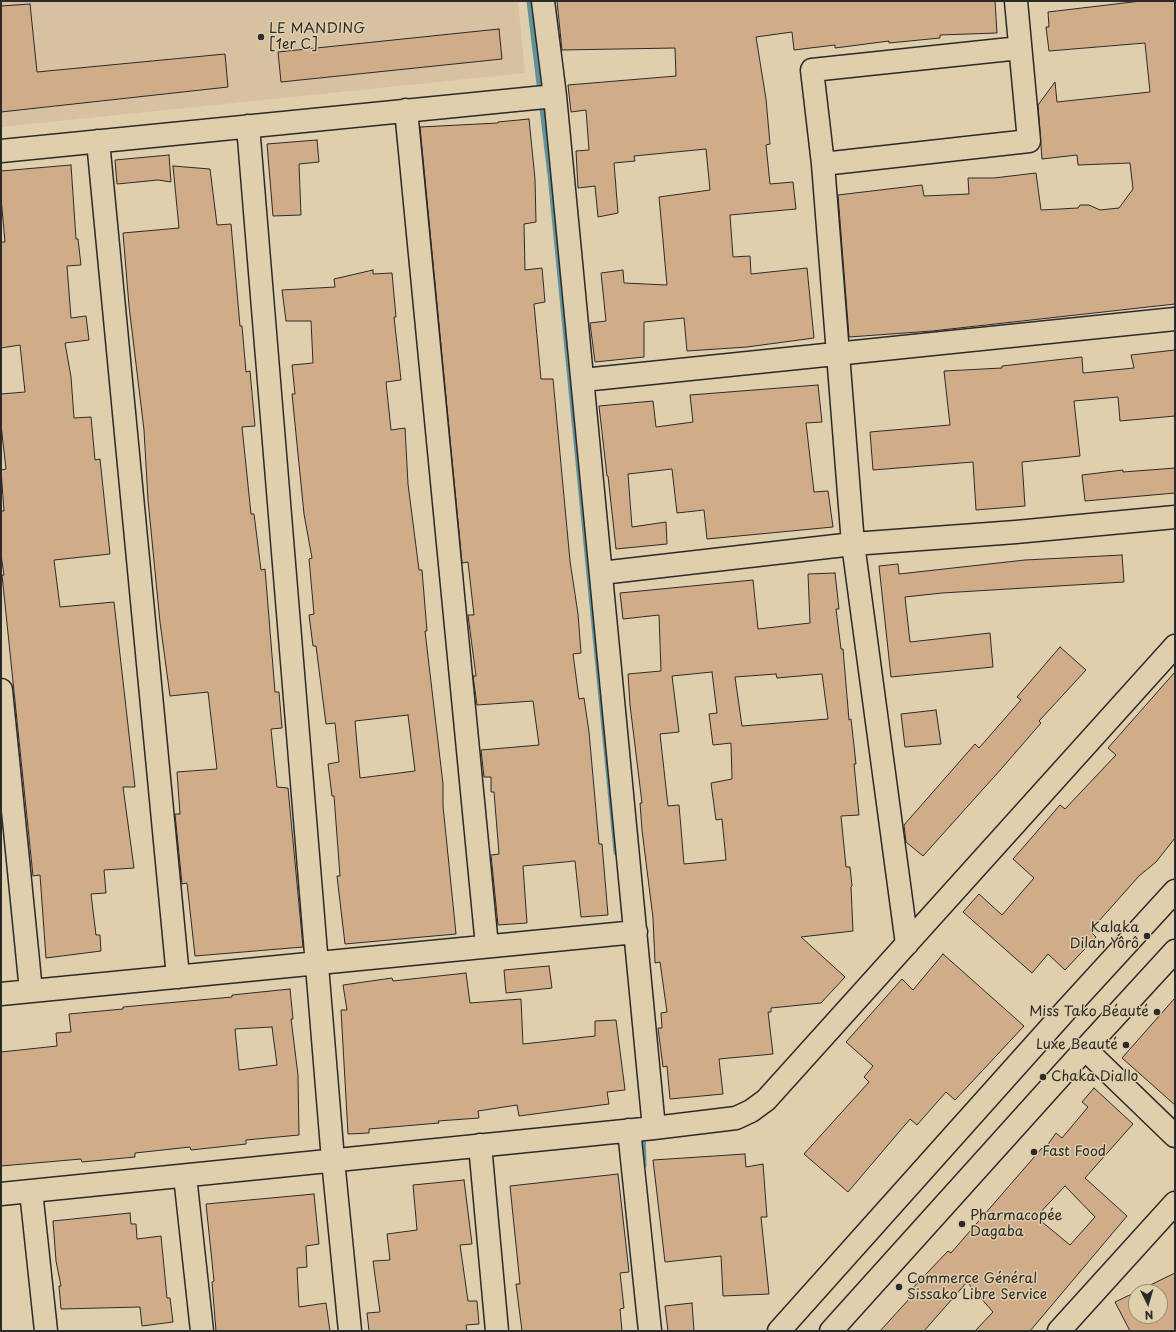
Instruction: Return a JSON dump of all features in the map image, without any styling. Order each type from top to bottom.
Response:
[{"type":"street","points":[[543,1],[556,96],[654,1128]]},
{"type":"street","points":[[823,164],[1028,141],[1016,1]]},
{"type":"street","points":[[907,944],[853,544],[823,164],[812,70],[1020,48]]},
{"type":"street","points":[[1,151],[556,96]]},
{"type":"street","points":[[406,110],[487,946]]},
{"type":"street","points":[[248,126],[333,1160],[350,1331]]},
{"type":"street","points":[[98,141],[178,977]]},
{"type":"street","points":[[583,380],[1175,319]]},
{"type":"street","points":[[601,573],[853,544],[1175,518]]},
{"type":"street","points":[[1,1194],[654,1128],[736,1118],[751,1111],[766,1100],[1175,646]]},
{"type":"street","points":[[1,690],[31,991]]},
{"type":"street","points":[[779,1331],[1067,1009],[1175,891]]},
{"type":"street","points":[[1,994],[636,932]]},
{"type":"street","points":[[831,1331],[1085,1048],[1175,952]]},
{"type":"street","points":[[1085,1048],[1175,1136]]},
{"type":"street","points":[[629,1130],[650,1331]]},
{"type":"street","points":[[480,1145],[497,1331]]},
{"type":"street","points":[[185,1176],[202,1331]]},
{"type":"street","points":[[31,1191],[46,1331]]},
{"type":"street","points":[[1059,1331],[1175,1204]]},
{"type":"shaded area","name":"LE MANDING [1er C]","points":[[1,1],[518,1],[525,73],[1,127]]},
{"type":"building","points":[[557,1],[995,1],[997,33],[940,35],[940,38],[889,43],[889,41],[835,48],[835,45],[794,50],[792,32],[756,37],[766,99],[770,144],[766,145],[770,184],[793,182],[796,209],[730,215],[733,257],[750,256],[751,274],[807,268],[814,338],[747,347],[687,351],[684,318],[644,322],[644,357],[595,362],[590,323],[606,321],[601,273],[623,270],[624,283],[667,285],[659,197],[710,190],[706,149],[634,156],[635,161],[614,163],[618,213],[598,217],[595,186],[578,188],[576,151],[589,150],[586,110],[571,112],[568,85],[676,76],[675,48],[562,50]]},
{"type":"building","points":[[1141,1],[1175,1],[1175,304],[932,331],[849,337],[838,195],[922,185],[924,196],[969,194],[968,178],[994,178],[1036,173],[1041,210],[1078,208],[1080,205],[1089,205],[1100,210],[1119,208],[1133,189],[1130,163],[1078,165],[1077,155],[1042,159],[1038,105],[1055,82],[1057,102],[1150,92],[1145,43],[1049,51],[1046,27],[1049,27],[1048,12]]},
{"type":"building","points":[[30,4],[37,72],[225,54],[228,87],[1,112],[1,6]]},
{"type":"building","points":[[499,29],[502,59],[281,82],[278,52]]},
{"type":"building","points":[[529,119],[535,179],[536,222],[524,224],[525,270],[542,268],[545,302],[534,304],[541,379],[553,379],[570,561],[578,614],[581,653],[573,654],[579,699],[584,698],[589,732],[599,844],[602,844],[608,915],[581,917],[575,861],[523,866],[527,923],[498,925],[491,855],[499,854],[494,792],[491,792],[491,777],[484,777],[481,750],[539,745],[533,701],[477,705],[473,676],[476,676],[468,615],[474,615],[468,562],[462,563],[420,127],[498,123]]},
{"type":"building","points":[[317,140],[319,162],[299,164],[301,215],[273,216],[267,144]]},
{"type":"building","points":[[169,155],[171,182],[158,180],[117,184],[115,160]]},
{"type":"building","points":[[71,165],[76,239],[78,239],[81,265],[67,266],[71,318],[86,316],[89,340],[65,343],[71,377],[74,418],[91,417],[95,460],[100,459],[110,554],[54,560],[60,607],[114,602],[135,787],[123,787],[134,868],[104,870],[106,893],[91,894],[96,935],[100,935],[101,951],[46,958],[40,875],[33,876],[2,575],[4,575],[1,555],[1,511],[4,511],[1,470],[6,469],[1,425],[1,394],[25,392],[20,345],[1,348],[1,242],[5,242],[1,198],[1,171]]},
{"type":"building","points":[[173,166],[210,169],[217,225],[231,224],[240,326],[242,326],[246,372],[250,371],[255,426],[242,427],[251,514],[254,514],[261,570],[265,569],[275,692],[279,692],[282,728],[271,729],[277,787],[288,788],[303,947],[195,956],[187,883],[182,884],[175,814],[180,814],[177,772],[217,769],[208,692],[170,696],[160,622],[148,500],[144,430],[129,306],[123,233],[179,228]]},
{"type":"building","points":[[373,270],[373,274],[392,273],[396,317],[394,317],[401,380],[386,382],[391,430],[405,428],[408,484],[419,570],[422,570],[427,631],[425,631],[443,784],[443,806],[456,934],[345,944],[337,876],[340,876],[334,796],[332,796],[328,764],[339,762],[335,723],[326,724],[316,646],[313,646],[309,615],[314,614],[309,559],[312,558],[304,514],[292,394],[295,394],[292,365],[313,363],[311,321],[286,321],[282,290],[335,287],[334,279]],"holes":[[[408,715],[415,771],[360,778],[355,721]]]},
{"type":"building","points":[[1175,350],[1175,416],[1120,421],[1118,397],[1074,401],[1080,456],[1022,462],[1025,506],[976,510],[973,462],[873,470],[870,432],[950,425],[944,371],[1002,368],[1002,366],[1082,357],[1083,373],[1134,368],[1131,355]]},
{"type":"building","points":[[818,385],[822,422],[806,423],[814,492],[828,491],[833,527],[707,539],[704,510],[677,513],[672,469],[628,474],[632,527],[666,522],[667,544],[616,549],[599,406],[653,401],[656,427],[693,422],[690,395]]},
{"type":"building","points":[[1175,468],[1175,493],[1085,501],[1082,475],[1123,470],[1123,472]]},
{"type":"building","points":[[1122,555],[1124,582],[942,593],[905,597],[910,642],[990,633],[993,667],[891,677],[879,566],[898,564],[899,574],[1025,560]]},
{"type":"building","points":[[835,573],[839,609],[836,609],[841,649],[843,649],[849,720],[851,719],[856,764],[854,764],[859,815],[841,816],[846,867],[850,867],[852,886],[853,931],[801,937],[845,977],[821,1003],[771,1008],[771,1012],[768,1012],[773,1054],[719,1059],[723,1094],[670,1099],[667,1066],[663,1067],[658,1028],[662,1028],[661,1013],[667,1012],[660,962],[655,963],[653,918],[642,830],[640,803],[642,803],[630,705],[628,674],[661,671],[659,615],[623,619],[620,593],[753,580],[758,629],[810,623],[808,574]],"holes":[[[712,672],[717,713],[709,714],[713,745],[731,743],[732,779],[711,783],[716,820],[722,819],[726,860],[684,864],[679,805],[668,806],[660,734],[679,732],[672,676]],[[776,674],[777,678],[822,674],[828,719],[742,726],[735,677]]]},
{"type":"building","points":[[1060,647],[1086,670],[1039,721],[1041,723],[923,856],[906,842],[904,825],[975,744],[979,748],[1021,700],[1017,697]]},
{"type":"building","points":[[1175,672],[1175,838],[1156,862],[1139,876],[1090,931],[1096,937],[1065,970],[1048,954],[1032,973],[963,912],[979,894],[1002,915],[1034,878],[1013,859],[1060,805],[1065,809],[1116,755],[1108,748]]},
{"type":"building","points":[[936,710],[941,744],[905,747],[901,714]]},
{"type":"building","points":[[943,954],[1024,1026],[955,1100],[946,1092],[917,1125],[910,1119],[848,1192],[804,1154],[869,1082],[864,1077],[873,1066],[846,1042],[902,979],[913,990]]},
{"type":"building","points":[[549,966],[552,988],[506,993],[504,970]]},
{"type":"building","points":[[466,973],[470,1003],[521,999],[523,1044],[595,1036],[595,1021],[616,1020],[625,1090],[607,1092],[609,1104],[519,1116],[517,1105],[478,1111],[479,1118],[369,1129],[369,1133],[348,1134],[341,1010],[347,1010],[343,985],[392,978],[393,981]]},
{"type":"building","points":[[290,989],[293,1019],[291,1019],[298,1075],[299,1135],[246,1140],[246,1144],[191,1150],[190,1147],[135,1153],[135,1157],[82,1162],[81,1159],[1,1166],[1,1052],[57,1046],[56,1033],[71,1032],[69,1014],[123,1009],[123,1007],[232,997],[232,995]],"holes":[[[272,1027],[277,1065],[239,1070],[235,1029]]]},
{"type":"building","points":[[1175,998],[1175,1105],[1122,1058]]},
{"type":"building","points":[[1094,1088],[1133,1124],[1085,1178],[1127,1216],[1030,1331],[975,1331],[993,1312],[967,1282],[924,1331],[880,1331],[911,1297],[908,1293],[948,1251],[951,1253],[1042,1148],[1044,1150],[1056,1133],[1062,1138],[1088,1107],[1082,1102]],"holes":[[[1065,1186],[1095,1217],[1070,1245],[1036,1217]]]},
{"type":"building","points":[[745,1154],[746,1167],[763,1164],[767,1217],[761,1217],[769,1294],[723,1296],[721,1256],[665,1262],[653,1160]]},
{"type":"building","points":[[618,1174],[629,1272],[620,1273],[624,1308],[620,1309],[622,1331],[522,1331],[516,1284],[520,1284],[510,1186]]},
{"type":"building","points":[[464,1180],[472,1244],[460,1245],[468,1301],[477,1301],[479,1324],[466,1325],[467,1331],[369,1331],[367,1313],[380,1312],[373,1261],[390,1260],[387,1234],[417,1230],[413,1185]]},
{"type":"building","points":[[314,1194],[319,1244],[306,1246],[307,1267],[297,1268],[299,1307],[326,1303],[330,1331],[216,1331],[212,1282],[214,1281],[206,1204]]},
{"type":"building","points":[[130,1213],[131,1224],[136,1224],[137,1239],[161,1236],[167,1298],[170,1298],[173,1322],[142,1326],[140,1307],[61,1309],[59,1286],[61,1286],[56,1261],[53,1221]]},
{"type":"building","points":[[1175,1273],[1175,1331],[1130,1331],[1115,1302],[1128,1296],[1128,1324],[1168,1324],[1168,1284],[1152,1284]]},
{"type":"building","points":[[692,1303],[694,1331],[668,1331],[665,1306]]},
{"type":"waterway","points":[[530,1],[551,175],[617,852]]},
{"type":"waterway","points":[[642,1131],[643,1165]]},
{"type":"place","name":"LE MANDING [1er C]","points":[[261,37]]},
{"type":"place","name":"Kalaka Dilan Yôrô","points":[[1147,936]]},
{"type":"place","name":"Miss Tako Béauté","points":[[1157,1012]]},
{"type":"place","name":"Luxe Beauté","points":[[1126,1045]]},
{"type":"place","name":"Chaka Diallo","points":[[1043,1077]]},
{"type":"place","name":"Fast Food","points":[[1034,1152]]},
{"type":"place","name":"Pharmacopée Dagaba","points":[[962,1224]]},
{"type":"place","name":"Commerce Général Sissako Libre Service","points":[[899,1287]]}]
